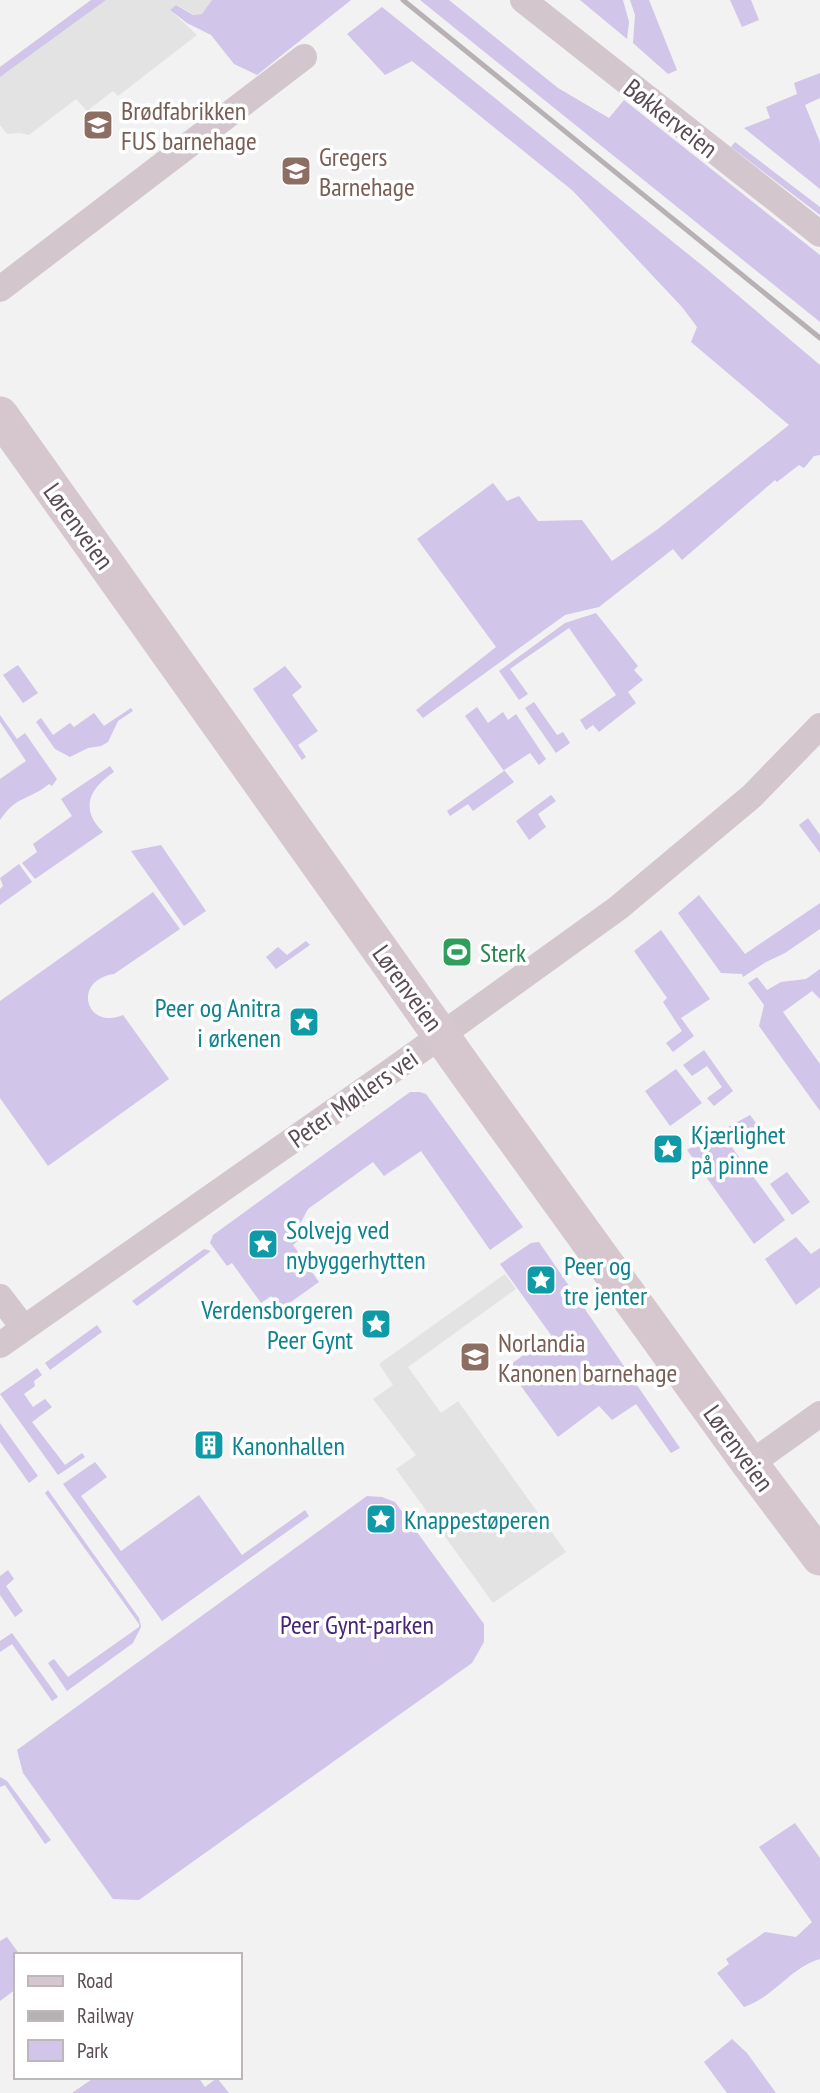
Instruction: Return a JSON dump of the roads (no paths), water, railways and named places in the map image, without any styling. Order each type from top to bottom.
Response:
[{"type":"street","name":"Bøkkerveien","points":[[523,0],[820,234]]},
{"type":"street","points":[[0,289],[304,57]]},
{"type":"street","name":"Lørenveien","points":[[0,415],[750,1464],[820,1557]]},
{"type":"street","name":"Peter Møllers vei","points":[[0,1345],[618,908],[752,796],[820,726]]},
{"type":"street","points":[[0,1297],[23,1327]]},
{"type":"street","points":[[750,1464],[820,1414]]},
{"type":"railway","points":[[403,0],[820,338]]},
{"type":"place","name":"Brødfabrikken FUS barnehage","points":[[98,125]]},
{"type":"place","name":"Gregers Barnehage","points":[[296,171]]},
{"type":"place","name":"Sterk","points":[[457,952]]},
{"type":"place","name":"Peer og Anitra i ørkenen","points":[[304,1022]]},
{"type":"place","name":"Kjærlighet på pinne","points":[[668,1149]]},
{"type":"place","name":"Solvejg ved nybyggerhytten","points":[[263,1244]]},
{"type":"place","name":"Peer og tre jenter","points":[[541,1280]]},
{"type":"place","name":"Verdensborgeren Peer Gynt","points":[[376,1324]]},
{"type":"place","name":"Norlandia Kanonen barnehage","points":[[475,1357]]},
{"type":"place","name":"Kanonhallen","points":[[209,1445]]},
{"type":"place","name":"Knappestøperen","points":[[381,1519]]},
{"type":"park label","name":"Peer Gynt-parken","points":[[357,1624]]}]
